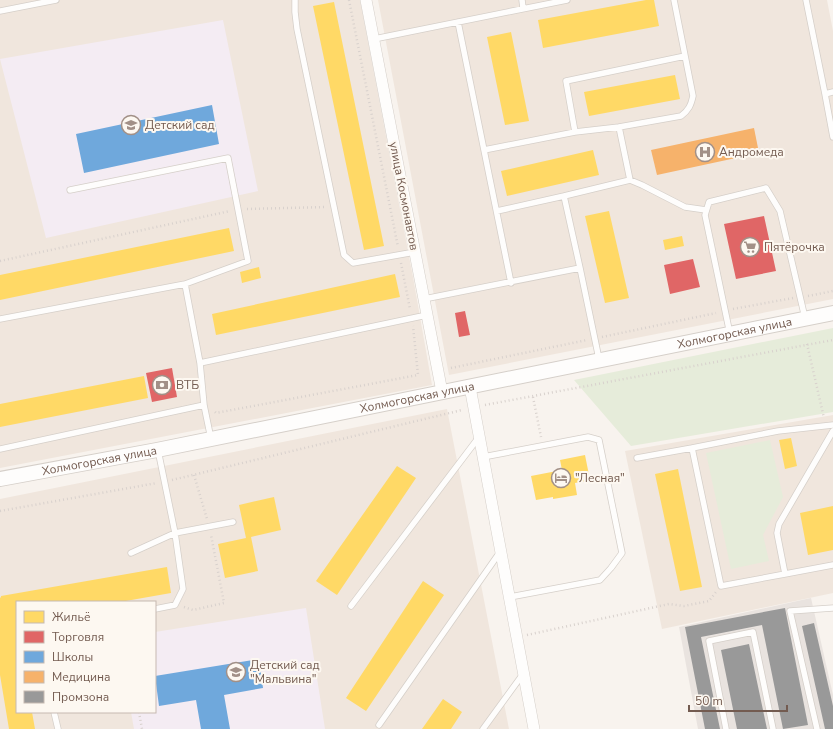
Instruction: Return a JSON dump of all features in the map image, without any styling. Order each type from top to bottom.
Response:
[{"type":"street","name":"улица Космонавтов","points":[[366,0],[442,392]]},
{"type":"street","name":"Холмогорская улица","points":[[0,479],[158,450],[833,313]]},
{"type":"street","points":[[470,387],[534,729]]},
{"type":"lane","points":[[0,11],[56,0]]},
{"type":"lane","points":[[295,0],[294,12],[297,29],[344,255],[353,263],[415,252]]},
{"type":"lane","points":[[522,0],[524,8]]},
{"type":"lane","points":[[374,39],[567,0]]},
{"type":"lane","points":[[484,150],[575,132],[619,127],[682,116],[692,105],[693,96],[674,0]]},
{"type":"lane","points":[[806,0],[833,137]]},
{"type":"lane","points":[[458,22],[512,283]]},
{"type":"lane","points":[[575,132],[566,81],[685,56]]},
{"type":"lane","points":[[825,94],[833,92]]},
{"type":"lane","points":[[619,127],[630,180]]},
{"type":"lane","points":[[0,319],[185,284],[248,262],[228,158],[70,190]]},
{"type":"lane","points":[[497,211],[630,180],[685,207],[706,210]]},
{"type":"lane","points":[[730,334],[705,215],[706,210],[709,202],[766,188],[780,211],[805,319]]},
{"type":"lane","points":[[564,196],[600,360]]},
{"type":"lane","points":[[424,299],[512,283],[580,268]]},
{"type":"lane","points":[[185,284],[200,363],[204,405],[211,439]]},
{"type":"lane","points":[[200,363],[427,315]]},
{"type":"lane","points":[[0,449],[204,405]]},
{"type":"lane","points":[[637,458],[778,431],[833,425]]},
{"type":"lane","points":[[785,574],[777,533],[779,524],[833,431]]},
{"type":"lane","points":[[351,606],[479,436]]},
{"type":"lane","points":[[483,457],[588,437],[599,440],[622,553],[600,580],[510,597]]},
{"type":"lane","points":[[692,448],[721,586],[833,565]]},
{"type":"lane","points":[[156,609],[175,604],[183,589],[158,450]]},
{"type":"lane","points":[[130,553],[174,533],[233,522]]},
{"type":"lane","points":[[379,725],[501,551]]},
{"type":"lane","points":[[817,729],[790,611],[833,608]]},
{"type":"lane","points":[[726,729],[709,641],[753,632],[773,729]]},
{"type":"lane","points":[[482,729],[524,673]]},
{"type":"lane","points":[[54,713],[58,729]]},
{"type":"path","points":[[204,405],[216,413],[418,375],[412,319],[349,0]]},
{"type":"path","points":[[0,261],[238,210],[334,207]]},
{"type":"path","points":[[451,368],[725,311],[833,291]]},
{"type":"path","points":[[0,511],[164,482],[474,407],[833,340]]},
{"type":"path","points":[[807,344],[825,426]]},
{"type":"path","points":[[533,397],[543,446]]},
{"type":"path","points":[[175,604],[193,610],[224,603],[209,527],[194,475]]},
{"type":"path","points":[[517,637],[669,604],[684,606],[709,601],[721,586]]},
{"type":"path","points":[[139,713],[142,729]]},
{"type":"shaded area","points":[[0,0],[360,0],[432,385],[0,468]]},
{"type":"shaded area","points":[[378,0],[827,0],[833,31],[833,299],[449,375]]},
{"type":"shaded area","name":"Детский сад","points":[[223,20],[258,191],[46,238],[0,59]]},
{"type":"shaded area","points":[[447,409],[509,729],[0,729],[0,499]]},
{"type":"shaded area","points":[[833,415],[833,593],[662,629],[625,451]]},
{"type":"shaded area","points":[[811,598],[833,695],[833,729],[698,729],[679,627]]},
{"type":"shaded area","name":"Детский сад \"Мальвина\"","points":[[306,608],[325,729],[134,729],[131,713],[156,713],[156,632]]},
{"type":"green space","points":[[833,328],[833,412],[631,446],[574,380]]},
{"type":"green space","points":[[770,440],[783,497],[763,535],[769,561],[731,569],[706,453]]},
{"type":"building: Жильё","points":[[646,0],[654,0],[659,26],[543,48],[538,20]]},
{"type":"building: Жильё","points":[[334,2],[384,246],[364,250],[313,6]]},
{"type":"building: Жильё","points":[[511,32],[529,121],[505,125],[487,37]]},
{"type":"building: Жильё","points":[[675,75],[680,99],[589,116],[584,92]]},
{"type":"building: Жильё","points":[[593,150],[599,175],[507,196],[501,171]]},
{"type":"building: Жильё","points":[[609,211],[629,298],[605,303],[585,216]]},
{"type":"building: Жильё","points":[[229,228],[234,251],[0,300],[0,275]]},
{"type":"building: Жильё","points":[[682,236],[684,246],[665,250],[663,240]]},
{"type":"building: Жильё","points":[[259,267],[261,278],[242,283],[240,272]]},
{"type":"building: Жильё","points":[[395,274],[400,297],[216,335],[212,314]]},
{"type":"building: Жильё","points":[[144,376],[148,398],[0,427],[0,404]]},
{"type":"building: Жильё","points":[[791,438],[797,466],[785,469],[779,440]]},
{"type":"building: Жильё","name":"\"Лесная\"","points":[[585,455],[590,480],[575,483],[577,495],[536,500],[531,476],[562,470],[560,460]]},
{"type":"building: Жильё","points":[[397,466],[416,478],[337,595],[316,581]]},
{"type":"building: Жильё","points":[[678,469],[702,587],[680,591],[655,474]]},
{"type":"building: Жильё","points":[[274,497],[281,530],[251,537],[258,571],[225,578],[218,544],[246,538],[239,505]]},
{"type":"building: Жильё","points":[[833,506],[833,550],[808,555],[800,513]]},
{"type":"building: Жильё","points":[[167,567],[171,593],[126,601],[16,601],[16,713],[32,713],[35,729],[9,729],[0,675],[1,596]]},
{"type":"building: Жильё","points":[[423,581],[444,595],[366,711],[346,698]]},
{"type":"building: Жильё","points":[[443,699],[462,712],[451,729],[422,729]]},
{"type":"building: Торговля","name":"Пятёрочка","points":[[764,216],[776,271],[736,279],[724,224]]},
{"type":"building: Торговля","points":[[693,259],[700,287],[670,294],[664,265]]},
{"type":"building: Торговля","points":[[465,311],[470,335],[459,337],[455,313]]},
{"type":"building: Торговля","name":"ВТБ","points":[[172,368],[177,397],[152,402],[146,373]]},
{"type":"building: Школы","points":[[212,105],[219,144],[84,173],[76,134]]},
{"type":"building: Школы","points":[[259,659],[263,688],[224,695],[230,729],[201,729],[196,700],[159,706],[156,676]]},
{"type":"building: Медицина","name":"Андромеда","points":[[754,128],[759,153],[657,175],[651,150]]},
{"type":"building: Промзона","points":[[785,608],[808,725],[783,729],[762,625],[701,637],[720,729],[705,729],[685,627]]},
{"type":"building: Промзона","points":[[814,623],[833,706],[833,729],[825,729],[802,626]]},
{"type":"building: Промзона","points":[[749,644],[767,729],[737,729],[721,650]]},
{"type":"place","name":"Детский сад","points":[[131,125]]},
{"type":"place","name":"Андромеда","points":[[705,152]]},
{"type":"place","name":"Пятёрочка","points":[[750,247]]},
{"type":"place","name":"ВТБ","points":[[162,385]]},
{"type":"place","name":"\"Лесная\"","points":[[561,478]]},
{"type":"place","name":"Детский сад \"Мальвина\"","points":[[236,672]]}]
